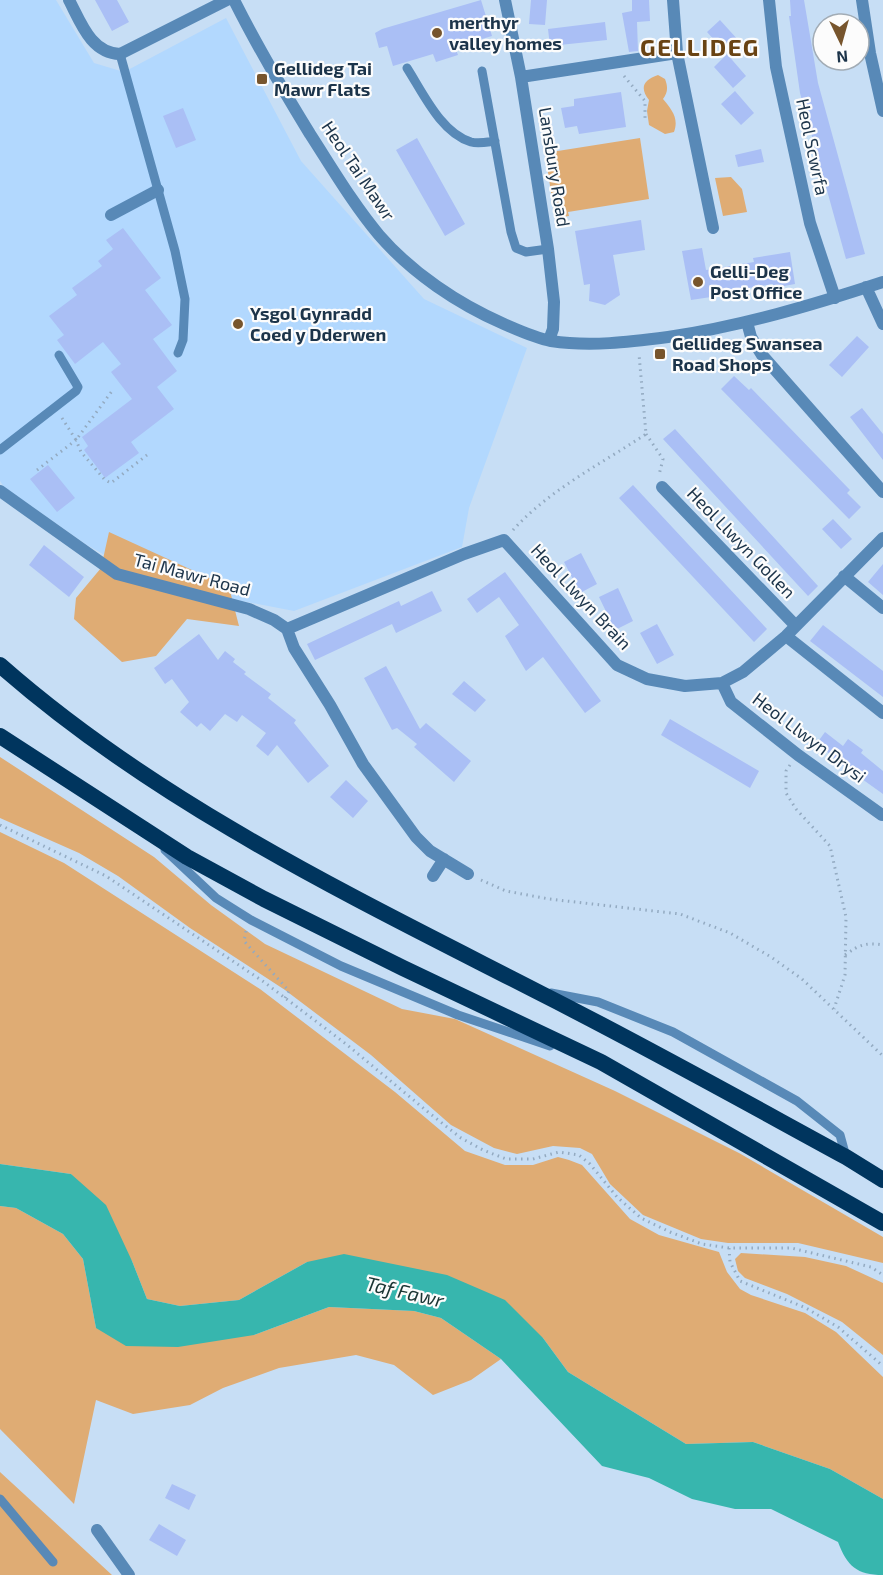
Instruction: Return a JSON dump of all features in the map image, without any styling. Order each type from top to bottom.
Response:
[{"type":"highway","points":[[0,665],[26,688],[115,754],[207,816],[398,921],[597,1022],[846,1157],[883,1180]]},
{"type":"highway","points":[[0,736],[187,857],[264,899],[403,968],[601,1062],[883,1223]]},
{"type":"street","points":[[69,0],[88,36],[98,49],[110,54],[120,54],[227,0]]},
{"type":"street","name":"Heol Tai Mawr","points":[[234,0],[285,94],[350,196],[379,234],[402,258],[482,315],[549,340],[594,344],[637,341],[702,332],[747,322],[835,298],[883,282]]},
{"type":"street","name":"Lansbury Road","points":[[505,0],[521,76],[548,249],[554,302],[553,329],[549,340]]},
{"type":"street","points":[[673,0],[677,53],[713,228]]},
{"type":"street","name":"Heol Scwrfa","points":[[769,0],[776,67],[810,223],[835,298]]},
{"type":"street","points":[[862,0],[870,53],[883,111]]},
{"type":"street","points":[[521,76],[677,53]]},
{"type":"street","points":[[111,215],[158,190]]},
{"type":"street","points":[[866,287],[883,324]]},
{"type":"street","points":[[747,322],[751,337],[762,355],[883,492]]},
{"type":"street","name":"Heol Llwyn Gollen","points":[[662,487],[795,624]]},
{"type":"street","name":"Tai Mawr Road","points":[[0,491],[117,574],[249,609],[274,620],[287,629]]},
{"type":"street","name":"Heol Llwyn Brain","points":[[287,629],[464,554],[504,540],[617,666],[647,679],[686,686],[722,683],[743,672],[786,636],[795,624],[883,538]]},
{"type":"street","points":[[844,576],[883,608]]},
{"type":"street","points":[[287,629],[294,648],[330,705],[363,764],[416,837],[430,851],[468,874]]},
{"type":"street","points":[[786,636],[883,712]]},
{"type":"street","name":"Heol Llwyn Drysi","points":[[722,683],[731,702],[798,755],[882,815]]},
{"type":"street","points":[[433,876],[444,859]]},
{"type":"street","points":[[97,1530],[129,1575]]},
{"type":"lane","points":[[120,54],[175,251],[185,299],[183,339],[178,353]]},
{"type":"lane","points":[[407,69],[441,120],[457,135],[471,142],[495,141]]},
{"type":"lane","points":[[482,71],[516,249],[526,252],[548,249]]},
{"type":"lane","points":[[0,450],[78,387],[59,355]]},
{"type":"lane","points":[[144,831],[216,897],[251,920],[341,966],[458,1015],[601,1062]]},
{"type":"lane","points":[[534,990],[598,1002],[673,1032],[797,1101],[840,1135],[846,1157]]},
{"type":"lane","points":[[0,1499],[53,1562]]},
{"type":"path","points":[[612,63],[645,101],[645,119]]},
{"type":"path","points":[[637,341],[646,434],[663,459],[657,484],[662,487]]},
{"type":"path","points":[[38,470],[76,440],[112,392]]},
{"type":"path","points":[[54,407],[76,440],[81,452],[105,480],[111,483],[147,455]]},
{"type":"path","points":[[504,540],[526,515],[646,434]]},
{"type":"path","points":[[798,755],[786,771],[786,793],[796,809],[830,846],[846,917],[845,975],[834,1009]]},
{"type":"path","points":[[0,825],[106,876],[285,998],[346,1044],[461,1138],[483,1150],[506,1159],[533,1159],[559,1152],[579,1155],[590,1164],[617,1197],[641,1218],[702,1244],[729,1248],[791,1248],[871,1267],[883,1275]]},
{"type":"path","points":[[468,874],[506,891],[549,899],[680,914],[730,933],[771,957],[802,979],[883,1056]]},
{"type":"path","points":[[251,920],[245,932],[244,941],[289,991],[285,998]]},
{"type":"path","points":[[845,955],[858,945],[874,943],[883,945]]},
{"type":"path","points":[[729,1248],[730,1262],[740,1281],[806,1308],[838,1327],[883,1366]]},
{"type":"shaded area","name":"Ysgol Gynradd Coed y Dderwen","points":[[0,0],[56,0],[94,63],[124,72],[226,18],[301,161],[424,299],[527,348],[469,508],[462,547],[294,611],[227,598],[136,573],[87,545],[4,487],[0,481]]},
{"type":"shaded area","points":[[658,75],[665,79],[667,89],[663,99],[672,111],[676,122],[674,132],[665,134],[649,125],[647,111],[649,100],[644,91],[644,84]]},
{"type":"shaded area","points":[[640,138],[649,199],[568,212],[569,216],[555,218],[545,153]]},
{"type":"shaded area","points":[[731,177],[742,189],[747,212],[723,216],[715,178]]},
{"type":"shaded area","points":[[109,532],[229,587],[239,626],[187,619],[156,656],[122,662],[74,619],[76,598],[101,568]]},
{"type":"shaded area","points":[[0,757],[154,857],[211,905],[265,944],[402,1009],[455,1019],[615,1091],[739,1153],[883,1237],[883,1263],[798,1243],[728,1243],[701,1239],[643,1215],[610,1184],[592,1154],[580,1148],[553,1146],[517,1154],[494,1148],[451,1125],[371,1055],[285,990],[190,928],[118,876],[79,853],[0,818]]},
{"type":"shaded area","points":[[0,832],[64,863],[260,989],[395,1092],[465,1151],[505,1165],[533,1165],[558,1157],[582,1165],[630,1219],[659,1235],[719,1252],[727,1272],[740,1289],[751,1295],[805,1313],[836,1332],[883,1377],[883,1499],[830,1469],[753,1442],[686,1444],[568,1372],[543,1338],[307,1262],[239,1300],[180,1306],[147,1299],[132,1261],[71,1174],[0,1164]]},
{"type":"shaded area","points":[[0,1206],[16,1208],[63,1234],[83,1259],[96,1328],[254,1335],[329,1307],[414,1311],[441,1318],[501,1359],[471,1380],[433,1395],[394,1365],[356,1355],[279,1368],[223,1388],[190,1405],[133,1414],[96,1400],[74,1504],[0,1429]]},
{"type":"shaded area","points":[[741,1253],[805,1257],[846,1266],[883,1283],[883,1355],[842,1322],[787,1294],[745,1278],[738,1271],[735,1259]]},
{"type":"shaded area","points":[[0,1472],[112,1575],[0,1575]]},
{"type":"water","name":"Taf Fawr","points":[[0,1164],[71,1174],[106,1205],[147,1299],[180,1306],[239,1300],[307,1262],[344,1254],[447,1275],[505,1300],[543,1338],[568,1372],[686,1444],[753,1442],[830,1469],[883,1499],[883,1575],[874,1575],[854,1568],[845,1557],[838,1542],[771,1509],[735,1509],[692,1499],[649,1478],[602,1466],[501,1359],[441,1318],[414,1311],[329,1307],[254,1335],[178,1347],[126,1346],[96,1328],[83,1259],[63,1234],[16,1208],[0,1206]]},
{"type":"building","points":[[95,0],[117,0],[129,22],[112,31]]},
{"type":"building","name":"merthyr valley homes","points":[[481,0],[492,36],[455,47],[458,55],[436,62],[433,54],[393,66],[387,46],[379,48],[375,33],[382,29]]},
{"type":"building","points":[[531,0],[547,0],[545,25],[529,24]]},
{"type":"building","points":[[632,0],[649,0],[650,21],[637,22],[638,51],[629,52],[622,13],[632,11]]},
{"type":"building","points":[[790,0],[804,0],[811,42],[811,72],[816,72],[865,254],[846,259],[800,93],[789,16],[791,16]]},
{"type":"building","points":[[720,20],[739,41],[726,53],[707,32]]},
{"type":"building","points":[[605,22],[607,40],[550,46],[548,29]]},
{"type":"building","points":[[727,54],[746,76],[733,88],[714,67]]},
{"type":"building","points":[[735,91],[754,113],[741,125],[721,104]]},
{"type":"building","points":[[621,92],[626,127],[579,134],[577,126],[565,128],[561,108],[574,106],[574,99]]},
{"type":"building","points":[[183,108],[196,140],[176,148],[163,116]]},
{"type":"building","points":[[417,138],[465,224],[445,236],[396,150]]},
{"type":"building","points":[[761,149],[764,162],[738,167],[735,155]]},
{"type":"building","points":[[641,220],[645,250],[613,255],[620,295],[605,305],[589,301],[590,284],[584,285],[575,231]]},
{"type":"building","points":[[123,228],[161,278],[145,290],[172,325],[153,339],[177,371],[157,387],[174,409],[131,442],[139,453],[105,478],[84,450],[88,446],[82,437],[132,399],[111,372],[121,364],[103,342],[75,364],[57,340],[64,335],[49,316],[77,295],[72,288],[102,266],[98,261],[113,249],[106,240]]},
{"type":"building","points":[[702,248],[706,270],[754,262],[753,258],[790,252],[795,284],[773,288],[773,284],[710,294],[711,297],[691,300],[682,251]]},
{"type":"building","points":[[857,336],[869,347],[842,377],[829,365]]},
{"type":"building","points":[[734,376],[749,390],[751,388],[850,490],[847,493],[861,507],[849,519],[721,389]]},
{"type":"building","points":[[862,408],[883,434],[883,460],[850,417]]},
{"type":"building","points":[[675,429],[818,586],[808,596],[663,439]]},
{"type":"building","points":[[48,465],[75,498],[57,512],[30,479]]},
{"type":"building","points":[[633,485],[767,629],[754,642],[619,498]]},
{"type":"building","points":[[833,519],[852,539],[841,549],[822,529]]},
{"type":"building","points":[[44,545],[84,577],[69,597],[29,565]]},
{"type":"building","points":[[581,553],[597,584],[580,593],[564,562]]},
{"type":"building","points":[[883,564],[883,595],[868,582]]},
{"type":"building","points":[[505,572],[601,701],[585,713],[543,657],[526,671],[505,636],[519,625],[499,597],[477,613],[467,599]]},
{"type":"building","points":[[618,588],[633,621],[615,630],[599,597]]},
{"type":"building","points":[[432,591],[442,611],[396,633],[392,624],[315,660],[307,644],[399,601],[401,606]]},
{"type":"building","points":[[657,624],[674,655],[657,664],[640,633]]},
{"type":"building","points":[[823,625],[883,671],[883,697],[810,641]]},
{"type":"building","points":[[199,634],[218,660],[225,651],[235,659],[233,662],[246,672],[244,674],[271,694],[268,698],[296,720],[294,723],[329,766],[308,783],[277,745],[268,756],[256,746],[266,733],[242,715],[237,722],[225,714],[210,731],[201,723],[197,727],[180,712],[189,702],[172,679],[165,684],[154,668]]},
{"type":"building","points":[[386,666],[420,729],[426,723],[471,761],[454,782],[414,747],[417,744],[397,728],[392,730],[364,678]]},
{"type":"building","points":[[464,681],[486,700],[475,712],[452,694]]},
{"type":"building","points":[[670,719],[759,771],[750,788],[661,735]]},
{"type":"building","points":[[825,732],[843,746],[848,739],[863,750],[861,753],[883,771],[883,794],[854,775],[817,743]]},
{"type":"building","points":[[346,780],[368,801],[353,818],[330,797]]},
{"type":"building","points":[[172,1484],[196,1495],[189,1510],[165,1498]]},
{"type":"building","points":[[159,1524],[186,1540],[177,1556],[149,1540]]},
{"type":"place","name":"merthyr valley homes","points":[[437,33]]},
{"type":"place","name":"Gellideg Tai Mawr Flats","points":[[262,79]]},
{"type":"place","name":"Gelli-Deg Post Office","points":[[698,282]]},
{"type":"place","name":"Ysgol Gynradd Coed y Dderwen","points":[[238,324]]},
{"type":"place","name":"Gellideg Swansea Road Shops","points":[[660,354]]},
{"type":"district","name":"GELLIDEG","points":[[700,48]]}]
